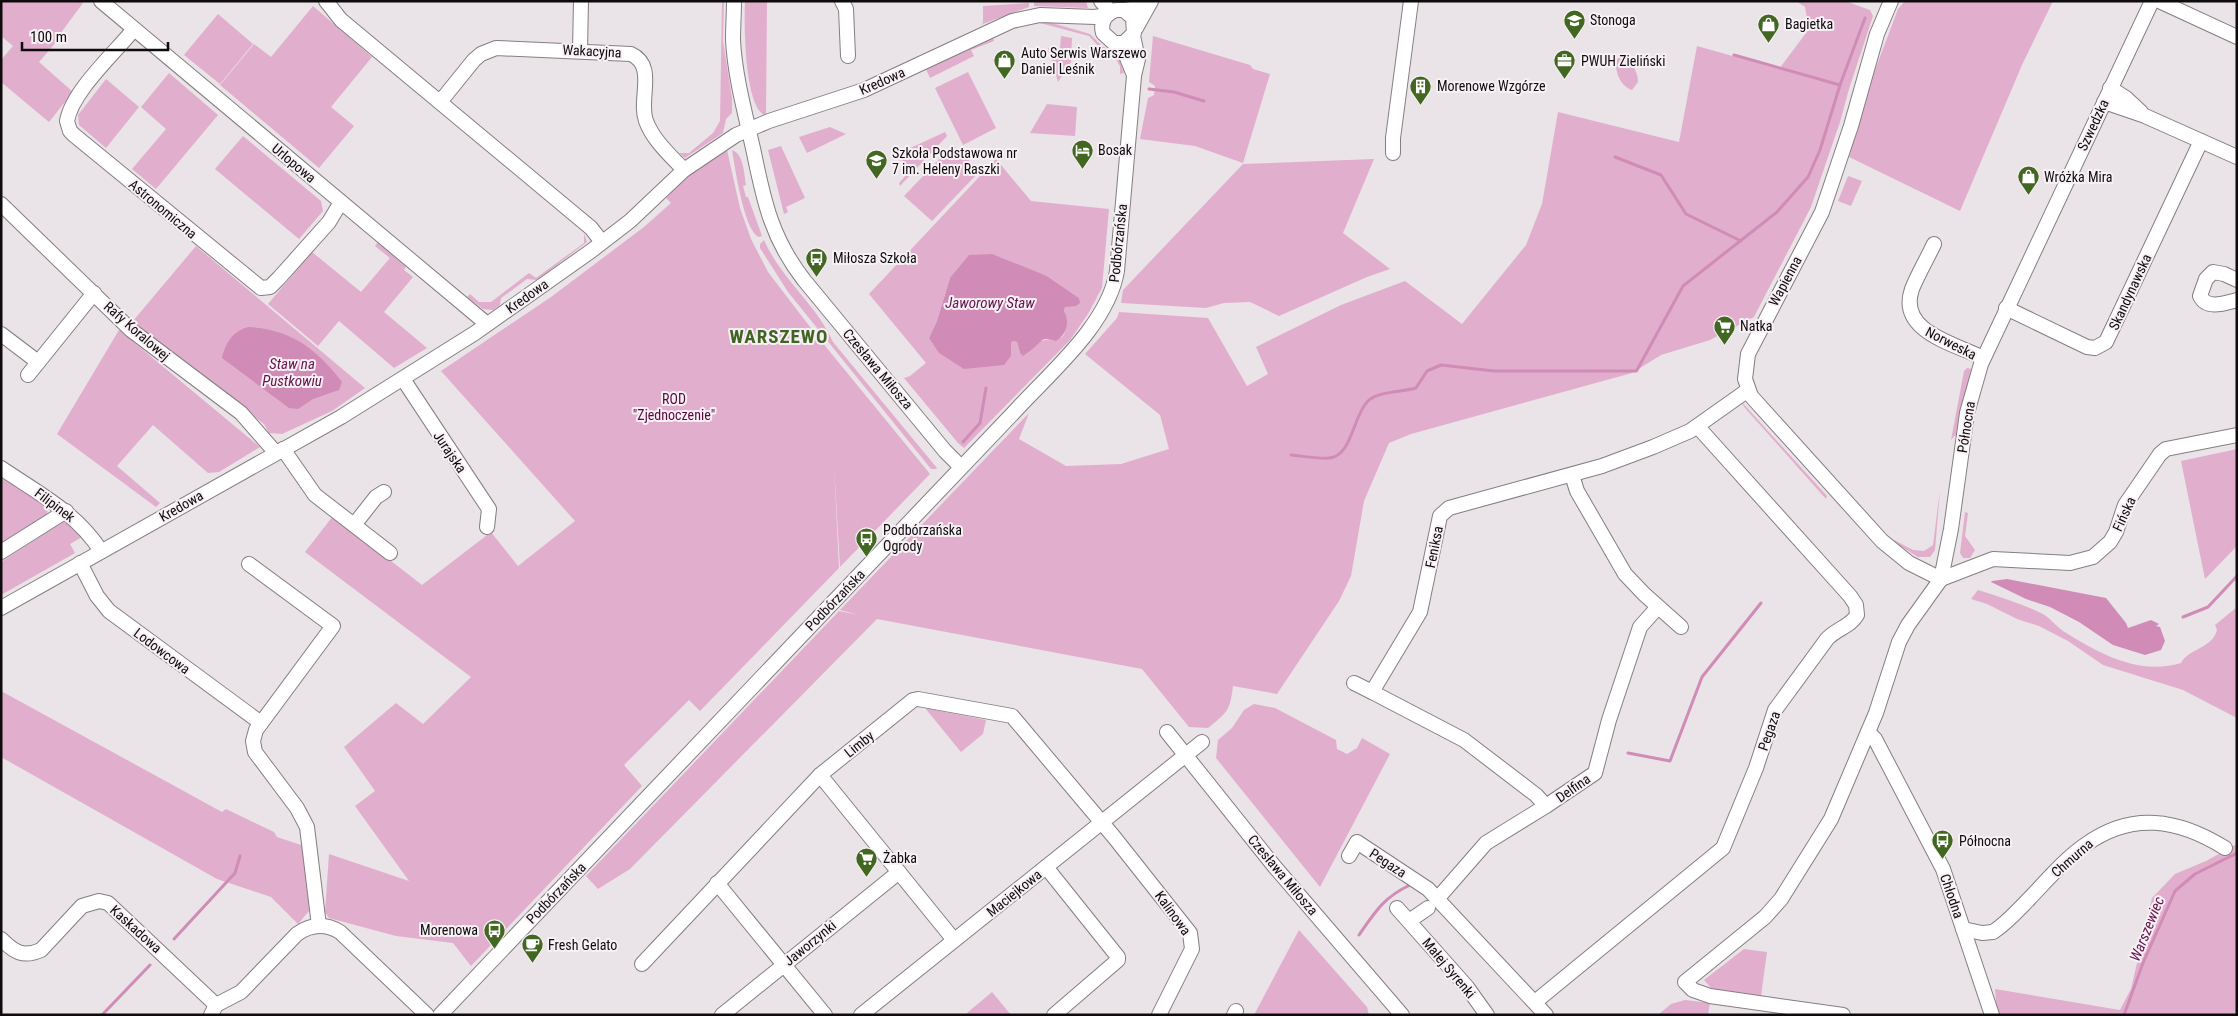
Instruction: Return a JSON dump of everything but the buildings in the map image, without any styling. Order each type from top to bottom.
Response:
[{"type":"street","name":"Urlopowa","points":[[101,1],[487,324]]},
{"type":"street","points":[[326,1],[341,20],[591,228],[602,242]]},
{"type":"street","points":[[580,50],[581,1]]},
{"type":"street","name":"Czesława Miłosza","points":[[734,1],[733,40],[748,130],[768,214],[788,258],[933,436],[961,467]]},
{"type":"street","points":[[842,1],[846,9],[848,56]]},
{"type":"street","points":[[1101,1],[1109,14]]},
{"type":"street","points":[[1141,1],[1132,10],[1109,14],[1102,24],[1103,34],[1110,41],[1116,44],[1124,43],[1134,32],[1151,1]]},
{"type":"street","points":[[1393,153],[1411,1]]},
{"type":"street","points":[[1880,1],[1890,1]]},
{"type":"street","name":"Wapienna","points":[[1748,390],[1745,372],[1748,354],[1822,212],[1851,126],[1877,34],[1890,1]]},
{"type":"street","name":"Szwedzka","points":[[1983,358],[2152,1]]},
{"type":"street","points":[[2159,1],[2237,37]]},
{"type":"street","points":[[1126,12],[1133,18],[1134,32]]},
{"type":"street","name":"Kredowa","points":[[1,608],[403,379],[487,324],[602,242],[630,221],[684,170],[720,144],[748,130],[864,90],[1007,23],[1033,16],[1095,17],[1109,14]]},
{"type":"street","name":"Kredowa","points":[[1060,16],[1103,34]]},
{"type":"street","name":"Astronomiczna","points":[[134,29],[117,47],[75,101],[67,121],[70,131],[74,135],[261,288],[270,287],[279,278],[329,222],[342,202]]},
{"type":"street","name":"Podbórzańska","points":[[440,1015],[1081,339],[1107,303],[1114,285],[1118,264],[1134,75],[1138,59],[1134,32]]},
{"type":"street","name":"Podbórzańska","points":[[1116,44],[1125,54],[1134,75]]},
{"type":"street","name":"Wakacyjna","points":[[440,102],[474,60],[488,50],[501,48],[580,50],[631,54],[642,62],[645,71],[646,121],[654,137],[684,170]]},
{"type":"street","points":[[2110,88],[2126,98],[2145,116]]},
{"type":"street","points":[[2104,102],[2145,116],[2237,157]]},
{"type":"street","name":"Skandynawska","points":[[2006,308],[2087,347],[2095,348],[2106,342],[2201,141]]},
{"type":"street","name":"Rafy Koralowej","points":[[1,204],[132,330],[241,413],[279,451]]},
{"type":"street","name":"Norweska","points":[[1934,244],[1912,289],[1910,304],[1912,315],[1918,325],[1928,333],[1983,358]]},
{"type":"street","points":[[2237,280],[2224,274],[2213,272],[2206,279],[2200,296],[2203,302],[2208,304],[2237,300]]},
{"type":"street","points":[[28,375],[94,294]]},
{"type":"street","points":[[1,334],[38,362]]},
{"type":"street","name":"Północna","points":[[1843,1015],[1710,996],[1693,990],[1685,982],[1765,917],[1792,885],[1831,820],[1876,713],[1899,642],[1908,625],[1941,578],[1951,528],[1967,413],[1983,358]]},
{"type":"street","name":"Jurajska","points":[[403,379],[489,510],[487,527]]},
{"type":"street","points":[[1748,390],[1882,542],[1908,562],[1941,578]]},
{"type":"street","name":"Feniksa","points":[[1372,692],[1420,612],[1442,513],[1449,508],[1572,475],[1623,459],[1698,427],[1748,390]]},
{"type":"street","name":"Pegaza","points":[[1535,1002],[1719,852],[1726,842],[1733,825],[1778,706],[1827,639],[1836,630],[1851,623],[1857,615],[1856,605],[1850,596],[1698,427]]},
{"type":"street","name":"Fińska","points":[[1941,578],[1993,559],[2070,562],[2093,557],[2110,542],[2116,532],[2125,505],[2160,454],[2166,450],[2237,435]]},
{"type":"street","points":[[279,451],[316,495],[390,553]]},
{"type":"street","name":"Filipinek","points":[[1,468],[66,511],[87,532],[101,551]]},
{"type":"street","points":[[1572,475],[1577,491],[1620,567],[1632,583],[1681,627]]},
{"type":"street","points":[[354,525],[376,497],[384,492]]},
{"type":"street","points":[[1,552],[66,511]]},
{"type":"street","name":"Lodowcowa","points":[[80,563],[97,596],[109,611],[261,723]]},
{"type":"street","points":[[249,564],[333,626],[254,735],[255,752],[297,808],[307,827],[319,926]]},
{"type":"street","name":"Delfina","points":[[1433,903],[1486,844],[1595,773],[1609,720],[1640,627],[1658,607]]},
{"type":"street","points":[[1354,683],[1464,740],[1536,795],[1546,806]]},
{"type":"street","name":"Limby","points":[[642,964],[717,882],[820,776],[905,706],[918,699],[1012,716],[1102,822]]},
{"type":"street","name":"Czesława Miłosza","points":[[1167,732],[1274,866],[1402,1015]]},
{"type":"street","name":"Chłodna","points":[[1868,732],[1875,739],[1943,869],[1992,1015]]},
{"type":"street","name":"Maciejkowa","points":[[861,1015],[1202,742]]},
{"type":"street","points":[[820,776],[954,940]]},
{"type":"street","name":"Kalinowa","points":[[1102,822],[1190,933],[1192,939],[1192,949],[1159,1015]]},
{"type":"street","name":"Chmurna","points":[[1963,928],[1982,933],[1993,932],[2080,848],[2114,828],[2143,822],[2170,825],[2196,831],[2225,848]]},
{"type":"street","name":"Pegaza","points":[[1349,856],[1358,842],[1428,889],[1433,903],[1546,1015]]},
{"type":"street","points":[[1046,867],[1118,957],[1118,960],[1054,1015]]},
{"type":"street","name":"Jaworzynki","points":[[722,1015],[899,872]]},
{"type":"street","points":[[717,882],[825,1015]]},
{"type":"street","name":"Kaskadowa","points":[[1,939],[13,950],[22,954],[32,954],[41,950],[82,906],[99,901],[108,903],[214,1010]]},
{"type":"street","points":[[1409,921],[1433,903]]},
{"type":"street","name":"Małej Syrenki","points":[[1397,908],[1467,987],[1487,1015]]},
{"type":"street","points":[[214,1010],[242,992],[297,934],[305,929],[329,926],[340,932],[427,1015]]},
{"type":"green space","points":[[1,1],[80,1],[83,3],[57,38],[58,40],[39,62],[73,92],[49,122],[1,82],[1,60],[13,46],[1,36]]},
{"type":"green space","points":[[722,1],[724,1],[723,41],[732,98],[732,113],[726,119],[723,133],[685,158],[679,153],[689,153],[713,133],[720,121]]},
{"type":"green space","points":[[745,1],[767,1],[766,114],[764,115],[757,108],[752,96],[749,80],[745,44]]},
{"type":"green space","points":[[1086,1],[1088,8],[1034,6],[1034,2]]},
{"type":"green space","points":[[1796,1],[1845,1],[1870,10],[1873,16],[1811,207],[1754,317],[1710,340],[1661,355],[1632,373],[1411,434],[1389,443],[1364,501],[1351,576],[1339,601],[1277,694],[1233,686],[1229,706],[1220,718],[1208,728],[1189,727],[1142,669],[877,619],[630,869],[598,889],[586,876],[839,611],[859,615],[840,610],[1029,413],[1019,439],[1066,466],[1121,464],[1169,449],[1160,415],[1085,354],[1117,318],[1119,312],[1208,318],[1247,386],[1268,374],[1256,347],[1341,305],[1405,281],[1462,324],[1526,245],[1542,204],[1558,112],[1679,142],[1697,46],[1779,69],[1809,29],[1805,7]]},
{"type":"green space","points":[[1905,1],[2053,1],[2022,65],[1960,211],[1849,157],[1869,86],[1898,9]]},
{"type":"green space","points":[[1029,3],[1029,7],[980,25],[983,23],[983,6]]},
{"type":"green space","points":[[313,6],[372,57],[331,107],[354,126],[319,168],[220,85],[254,44],[271,57]]},
{"type":"green space","points":[[218,14],[253,44],[220,84],[184,55]]},
{"type":"green space","points":[[1040,23],[1052,23],[1090,34],[1102,46],[1118,55],[1124,73],[1120,74],[1120,66],[1114,56],[1102,50],[1089,36]]},
{"type":"green space","points":[[1061,36],[1072,38],[1071,62],[1058,82],[1048,48],[1060,48]]},
{"type":"green space","points":[[1153,36],[1250,65],[1253,69],[1270,74],[1243,163],[1195,146],[1140,139],[1148,98],[1154,95],[1155,86],[1149,82]]},
{"type":"green space","points":[[993,38],[994,41],[971,50],[974,56],[930,78],[926,69]]},
{"type":"green space","points":[[1621,56],[1631,63],[1637,74],[1638,82],[1632,90],[1621,82],[1617,74],[1616,60]]},
{"type":"green space","points":[[968,72],[996,128],[963,145],[935,88]]},
{"type":"green space","points":[[169,73],[218,115],[156,189],[132,169],[166,129],[141,107]]},
{"type":"green space","points":[[106,79],[139,107],[106,148],[79,125],[78,115]]},
{"type":"green space","points":[[1047,104],[1077,107],[1075,136],[1030,133]]},
{"type":"green space","points":[[830,127],[846,134],[807,153],[799,137]]},
{"type":"green space","points":[[945,132],[947,136],[900,186],[899,183],[908,173],[902,160],[894,163],[907,157],[904,151]]},
{"type":"green space","points":[[243,136],[321,201],[323,211],[299,239],[215,169]]},
{"type":"green space","points":[[953,145],[980,171],[932,221],[904,196]]},
{"type":"green space","points":[[781,146],[805,198],[786,207],[788,212],[784,214],[768,150]]},
{"type":"green space","name":"ROD \"Zjednoczenie\"","points":[[727,150],[740,208],[751,239],[768,272],[817,336],[930,474],[840,567],[834,465],[839,568],[700,711],[689,700],[624,765],[642,786],[471,966],[453,943],[396,936],[329,918],[325,912],[329,854],[409,881],[355,806],[375,791],[344,747],[396,703],[423,724],[471,677],[305,552],[333,516],[422,585],[491,532],[518,566],[575,521],[441,371],[551,297],[644,227],[671,203],[666,198],[687,177]]},
{"type":"green space","points":[[732,150],[739,156],[743,165],[746,185],[743,186],[762,236],[759,237],[749,223],[745,211]]},
{"type":"green space","points":[[996,159],[1031,201],[1109,209],[1102,288],[1088,314],[1070,340],[964,448],[904,378],[910,376],[926,363],[869,294]],"holes":[[[1022,268],[1047,276],[1079,298],[1065,306],[1066,326],[1062,337],[1040,341],[1033,349],[1020,353],[1017,342],[1013,341],[1011,343],[929,338],[937,321],[950,278]]]},
{"type":"green space","points":[[1374,159],[1343,233],[1390,269],[1367,277],[1279,316],[1250,302],[1224,303],[1206,308],[1121,303],[1123,290],[1243,164]]},
{"type":"green space","points":[[1848,176],[1862,181],[1851,206],[1838,201]]},
{"type":"green space","points":[[584,233],[587,242],[537,280],[527,279],[501,298],[500,305],[493,310],[483,309],[467,297],[470,294],[479,302],[491,302],[529,273],[536,278],[584,243]]},
{"type":"green space","points":[[764,240],[780,267],[818,316],[833,342],[936,469],[931,469],[788,292],[760,248],[760,244]]},
{"type":"green space","points":[[378,242],[406,266],[404,270],[413,277],[384,312],[427,348],[394,368],[339,321],[318,346],[268,304],[312,252],[361,292],[390,258],[375,246]]},
{"type":"green space","points":[[196,246],[365,388],[332,411],[282,434],[269,433],[264,424],[185,365],[136,325],[133,321]]},
{"type":"green space","points":[[119,330],[260,447],[219,472],[208,473],[153,425],[117,466],[160,503],[156,507],[57,434]]},
{"type":"green space","points":[[1967,368],[1972,369],[1959,431],[1951,440],[1964,371]]},
{"type":"green space","points":[[1740,400],[1827,496],[1826,499],[1745,408]]},
{"type":"green space","points":[[2237,449],[2237,546],[2205,579],[2181,461]]},
{"type":"green space","points":[[1,478],[48,507],[47,515],[1,544]]},
{"type":"green space","points":[[1940,490],[1935,550],[1930,557],[1918,557],[1894,542],[1894,540],[1913,550],[1924,551],[1933,545]]},
{"type":"green space","points":[[1965,512],[1968,513],[1965,536],[1975,550],[1970,558],[1963,558],[1960,553]]},
{"type":"green space","points":[[63,522],[69,523],[82,537],[70,544],[75,553],[1,595],[1,562]]},
{"type":"green space","points":[[1978,590],[2043,614],[2063,631],[2105,654],[2119,660],[2150,667],[2181,663],[2189,654],[2210,641],[2217,630],[2215,625],[2237,607],[2237,718],[2183,690],[2103,665],[2068,641],[2039,626],[2017,619],[1987,604],[1971,599]]},
{"type":"green space","points":[[1,691],[222,812],[226,809],[274,832],[277,837],[304,846],[309,911],[298,924],[271,897],[217,879],[1,757]]},
{"type":"green space","points":[[1254,704],[1275,708],[1336,740],[1337,749],[1347,754],[1357,748],[1362,738],[1390,754],[1320,887],[1216,758],[1218,740],[1232,728],[1244,710]]},
{"type":"green space","points":[[925,708],[986,720],[983,734],[961,752]]},
{"type":"green space","points":[[2237,844],[2237,1015],[1997,1015],[1995,989],[2120,1010],[2131,989],[2152,898],[2175,874],[2206,861]]},
{"type":"green space","points":[[1299,930],[1367,1007],[1369,1015],[1254,1015]]},
{"type":"green space","points":[[1744,949],[1767,952],[1761,996],[1712,989],[1704,980]]},
{"type":"green space","points":[[992,992],[1011,1015],[968,1015],[967,1013]]},
{"type":"green space","points":[[1685,1000],[1710,1003],[1708,1015],[1658,1015],[1671,1004]]},
{"type":"water","name":"Jaworowy Staw","points":[[992,254],[1047,276],[1079,298],[1080,303],[1076,306],[1065,307],[1066,328],[1063,335],[1056,341],[1043,340],[1023,356],[1020,353],[1017,342],[1013,341],[1011,343],[1011,356],[1004,365],[964,369],[939,353],[929,338],[937,321],[950,278],[969,255]]},
{"type":"water","name":"Staw na Pustkowiu","points":[[248,327],[277,332],[302,343],[333,370],[342,382],[339,390],[313,399],[298,409],[289,408],[222,358],[225,347],[231,338],[238,331]]},
{"type":"water","points":[[2007,579],[2106,598],[2128,628],[2151,620],[2159,624],[2156,626],[2160,627],[2165,641],[2161,650],[2145,655],[2113,645],[2079,622],[2050,607],[2026,599],[1991,582]]},
{"type":"waterway","points":[[1637,370],[1683,286],[1777,212],[1808,177],[1820,150],[1840,85],[1865,18]]},
{"type":"waterway","points":[[1734,55],[1840,85]]},
{"type":"waterway","points":[[1149,89],[1174,92],[1204,101]]},
{"type":"waterway","points":[[1615,157],[1661,175],[1686,214],[1741,241]]},
{"type":"waterway","points":[[1291,455],[1315,458],[1337,456],[1343,451],[1363,407],[1368,401],[1378,395],[1416,388],[1427,371],[1441,365],[1494,371],[1636,371]]},
{"type":"waterway","points":[[963,442],[980,423],[986,388]]},
{"type":"waterway","points":[[2183,617],[2208,607],[2237,576]]},
{"type":"waterway","points":[[1628,753],[1670,761],[1702,677],[1761,603]]},
{"type":"waterway","name":"Warszewiec","points":[[2124,1015],[2143,963],[2175,891],[2195,874],[2237,853]]},
{"type":"waterway","points":[[174,939],[235,873],[240,856]]},
{"type":"waterway","points":[[1359,935],[1375,912],[1387,900],[1410,885]]},
{"type":"waterway","points":[[102,1015],[150,965]]},
{"type":"place","name":"Stonoga","points":[[1574,39]]},
{"type":"place","name":"Bagietka","points":[[1769,43]]},
{"type":"place","name":"Auto Serwis Warszewo Daniel Leśnik","points":[[1005,80]]},
{"type":"place","name":"PWUH Zieliński","points":[[1565,80]]},
{"type":"place","name":"Morenowe Wzgórze","points":[[1421,105]]},
{"type":"place","name":"Bosak","points":[[1082,169]]},
{"type":"place","name":"Szkoła Podstawowa nr 7 im. Heleny Raszki","points":[[876,180]]},
{"type":"place","name":"Wróżka Mira","points":[[2028,196]]},
{"type":"place","name":"Miłosza Szkoła","points":[[817,277]]},
{"type":"place","name":"Natka","points":[[1724,345]]},
{"type":"place","name":"Podbórzańska Ogrody","points":[[867,557]]},
{"type":"place","name":"Północna","points":[[1943,860]]},
{"type":"place","name":"Żabka","points":[[867,877]]},
{"type":"place","name":"Morenowa","points":[[494,949]]},
{"type":"place","name":"Fresh Gelato","points":[[532,964]]},
{"type":"district","name":"WARSZEWO","points":[[779,336]]}]
